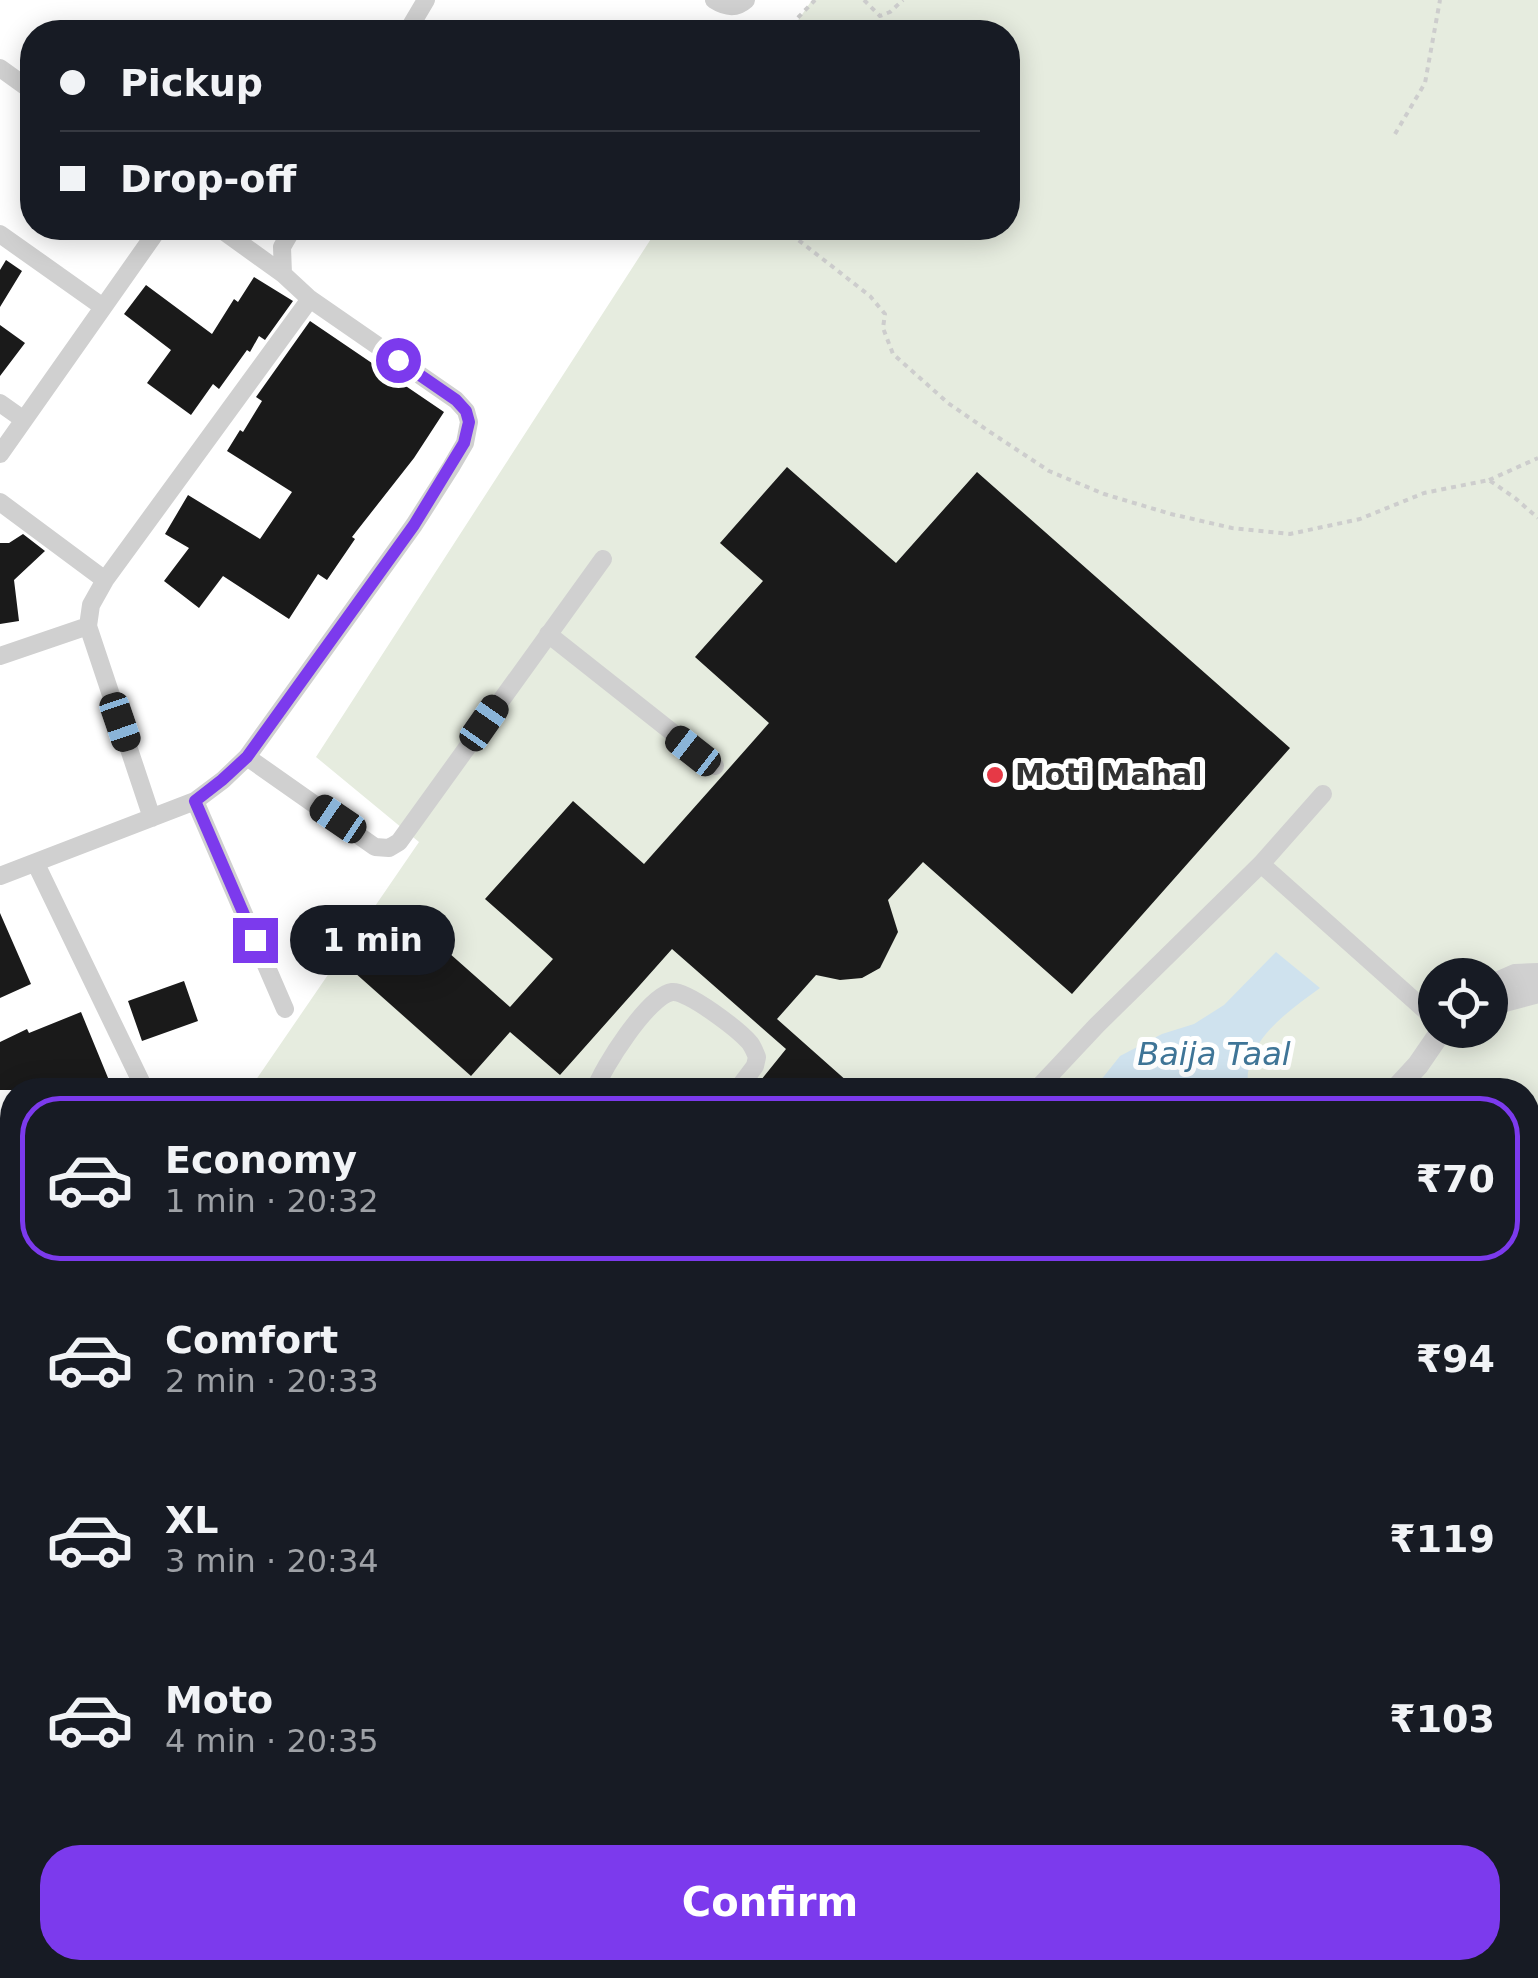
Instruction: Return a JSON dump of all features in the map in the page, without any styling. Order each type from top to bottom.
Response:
[{"type":"street","points":[[714,0],[723,6],[740,6],[746,0]]},
{"type":"street","points":[[0,234],[104,307]]},
{"type":"street","points":[[0,454],[151,240]]},
{"type":"street","points":[[0,876],[195,801],[247,757],[414,525],[464,443],[469,422],[466,411],[456,400],[310,299],[235,240]]},
{"type":"street","points":[[282,274],[282,247],[286,240]]},
{"type":"street","points":[[152,818],[88,626],[91,605],[105,580],[310,299]]},
{"type":"street","points":[[0,403],[24,420]]},
{"type":"street","points":[[0,502],[105,580]]},
{"type":"street","points":[[247,757],[376,847],[389,848],[399,842],[604,559]]},
{"type":"street","points":[[0,656],[88,626]]},
{"type":"street","points":[[548,634],[714,766]]},
{"type":"street","points":[[1047,1078],[1261,864],[1323,794]]},
{"type":"street","points":[[195,801],[285,1009]]},
{"type":"street","points":[[36,864],[138,1078]]},
{"type":"street","points":[[1261,864],[1418,1005]]},
{"type":"street","points":[[1508,978],[1538,974]]},
{"type":"street","points":[[601,1078],[611,1056],[650,1007],[663,994],[677,990],[696,999],[750,1042],[757,1057],[746,1078]]},
{"type":"street","points":[[1508,1000],[1538,992]]},
{"type":"street","points":[[1406,1078],[1430,1048]]},
{"type":"path","points":[[796,20],[815,0]]},
{"type":"path","points":[[864,0],[880,16],[902,0]]},
{"type":"path","points":[[1395,134],[1425,82],[1440,0]]},
{"type":"path","points":[[798,240],[870,296],[885,314],[882,328],[893,354],[948,403],[1050,471],[1104,494],[1171,514],[1232,528],[1290,534],[1360,520],[1424,493],[1488,480],[1538,458]]},
{"type":"path","points":[[1488,480],[1538,518]]},
{"type":"shaded area","points":[[812,0],[1538,0],[1538,1078],[257,1078],[419,842],[316,757],[650,240],[1020,240],[1020,20],[798,20]]},
{"type":"water","name":"Baija Taal","points":[[1276,952],[1320,988],[1269,1030],[1252,1057],[1248,1078],[1103,1078],[1120,1056],[1162,1034],[1194,1024],[1224,1005]]},
{"type":"building","points":[[6,260],[22,271],[0,307],[0,270]]},
{"type":"building","points":[[254,277],[293,301],[265,340],[259,336],[219,389],[213,384],[191,415],[147,383],[171,350],[124,314],[146,285],[212,334],[234,299],[238,302]]},
{"type":"building","points":[[310,321],[444,412],[414,458],[352,537],[355,539],[327,580],[318,574],[289,619],[223,576],[199,608],[164,581],[189,548],[165,534],[188,495],[260,539],[292,492],[227,451],[262,401],[256,397]]},
{"type":"building","points":[[0,325],[25,343],[0,376]]},
{"type":"building","name":"Moti Mahal","points":[[787,467],[896,563],[977,472],[1290,748],[1072,994],[923,862],[888,900],[898,932],[880,968],[862,978],[840,980],[816,975],[777,1019],[843,1078],[763,1078],[786,1049],[672,949],[560,1075],[510,1032],[471,1076],[345,964],[396,906],[510,1007],[553,959],[485,899],[573,801],[644,864],[769,723],[695,657],[763,581],[720,543]]},
{"type":"building","points":[[23,534],[45,551],[14,580],[19,621],[0,624],[0,543],[9,543]]},
{"type":"building","points":[[0,913],[31,984],[0,998]]},
{"type":"building","points":[[184,981],[198,1021],[142,1041],[128,1001]]},
{"type":"building","points":[[81,1012],[108,1078],[0,1078],[0,1042],[27,1029],[29,1033]]},
{"type":"place","name":"Moti Mahal","points":[[995,775]]},
{"type":"route","points":[[255,940],[195,801],[247,757],[414,525],[464,443],[469,422],[466,411],[398,360]]}]
